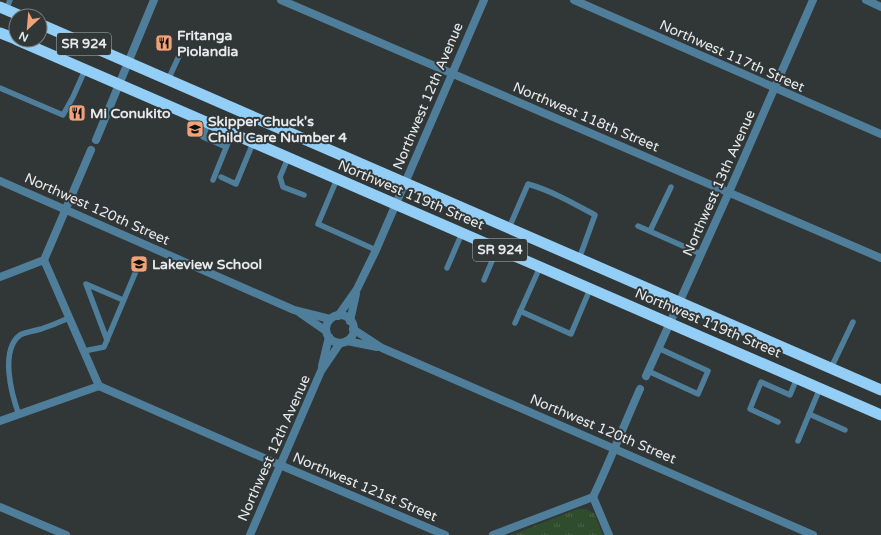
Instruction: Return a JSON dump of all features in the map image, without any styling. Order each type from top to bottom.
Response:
[{"type":"highway","name":"Northwest 119th Street","points":[[48,28],[881,390]]},
{"type":"highway","name":"Northwest 119th Street","points":[[35,48],[881,415]]},
{"type":"street","points":[[96,140],[154,0]]},
{"type":"street","name":"Northwest 118th Street","points":[[281,0],[881,258]]},
{"type":"street","name":"Northwest 12th Avenue","points":[[338,316],[357,289],[376,250],[484,0]]},
{"type":"street","name":"Northwest 117th Street","points":[[574,0],[881,134]]},
{"type":"street","name":"Northwest 13th Avenue","points":[[647,374],[775,89],[813,0]]},
{"type":"street","points":[[866,0],[881,6]]},
{"type":"street","points":[[0,277],[44,260],[91,150]]},
{"type":"street","name":"Northwest 120th Street","points":[[0,180],[294,310],[330,319]]},
{"type":"street","points":[[0,421],[99,386],[44,260]]},
{"type":"street","name":"Northwest 12th Avenue","points":[[350,321],[357,289]]},
{"type":"street","name":"Northwest 120th Street","points":[[294,310],[327,334]]},
{"type":"street","points":[[338,316],[343,316],[350,321],[353,329],[353,334],[344,342],[334,342],[327,334],[326,327],[330,319],[338,316]]},
{"type":"street","name":"Northwest 120th Street","points":[[353,329],[382,348],[814,535]]},
{"type":"street","name":"Northwest 12th Avenue","points":[[250,535],[321,370],[327,334]]},
{"type":"street","name":"Northwest 12th Avenue","points":[[321,370],[344,342]]},
{"type":"street","name":"Northwest 120th Street","points":[[344,342],[382,348]]},
{"type":"street","name":"Northwest 121st Street","points":[[99,386],[445,535]]},
{"type":"street","points":[[493,535],[593,497],[616,449],[623,428],[640,389]]},
{"type":"street","points":[[593,497],[609,535]]},
{"type":"street","points":[[0,507],[66,535]]},
{"type":"lane","points":[[168,80],[178,56]]},
{"type":"lane","points":[[0,88],[63,115],[85,70]]},
{"type":"lane","points":[[208,123],[202,137],[226,147]]},
{"type":"lane","points":[[213,180],[232,133]]},
{"type":"lane","points":[[221,177],[236,184],[253,143]]},
{"type":"lane","points":[[288,158],[280,177],[283,187],[304,195]]},
{"type":"lane","points":[[337,179],[318,224],[376,250]]},
{"type":"lane","points":[[509,228],[528,184],[555,194],[595,215],[579,259]]},
{"type":"lane","points":[[650,231],[671,187]]},
{"type":"lane","points":[[638,226],[701,254]]},
{"type":"lane","points":[[447,268],[462,233]]},
{"type":"lane","points":[[484,280],[497,248]]},
{"type":"lane","points":[[84,351],[104,347],[138,264]]},
{"type":"lane","points":[[515,323],[540,267]]},
{"type":"lane","points":[[107,340],[86,284],[123,300]]},
{"type":"lane","points":[[520,311],[571,334],[590,289]]},
{"type":"lane","points":[[19,415],[8,377],[6,362],[13,342],[20,335],[69,318]]},
{"type":"lane","points":[[831,368],[853,322]]},
{"type":"lane","points":[[647,374],[698,394],[708,371],[658,348]]},
{"type":"lane","points":[[778,422],[750,409],[761,382],[790,395],[797,378]]},
{"type":"lane","points":[[798,441],[820,388]]},
{"type":"lane","points":[[809,414],[845,430]]},
{"type":"green space","points":[[577,509],[586,509],[594,513],[603,535],[512,535]]},
{"type":"place","name":"Fritanga Piolandia","points":[[164,43]]},
{"type":"place","name":"Mi Conukito","points":[[77,113]]},
{"type":"place","name":"Skipper Chuck's Child Care Number 4","points":[[195,129]]},
{"type":"place","name":"Lakeview School","points":[[139,264]]}]
